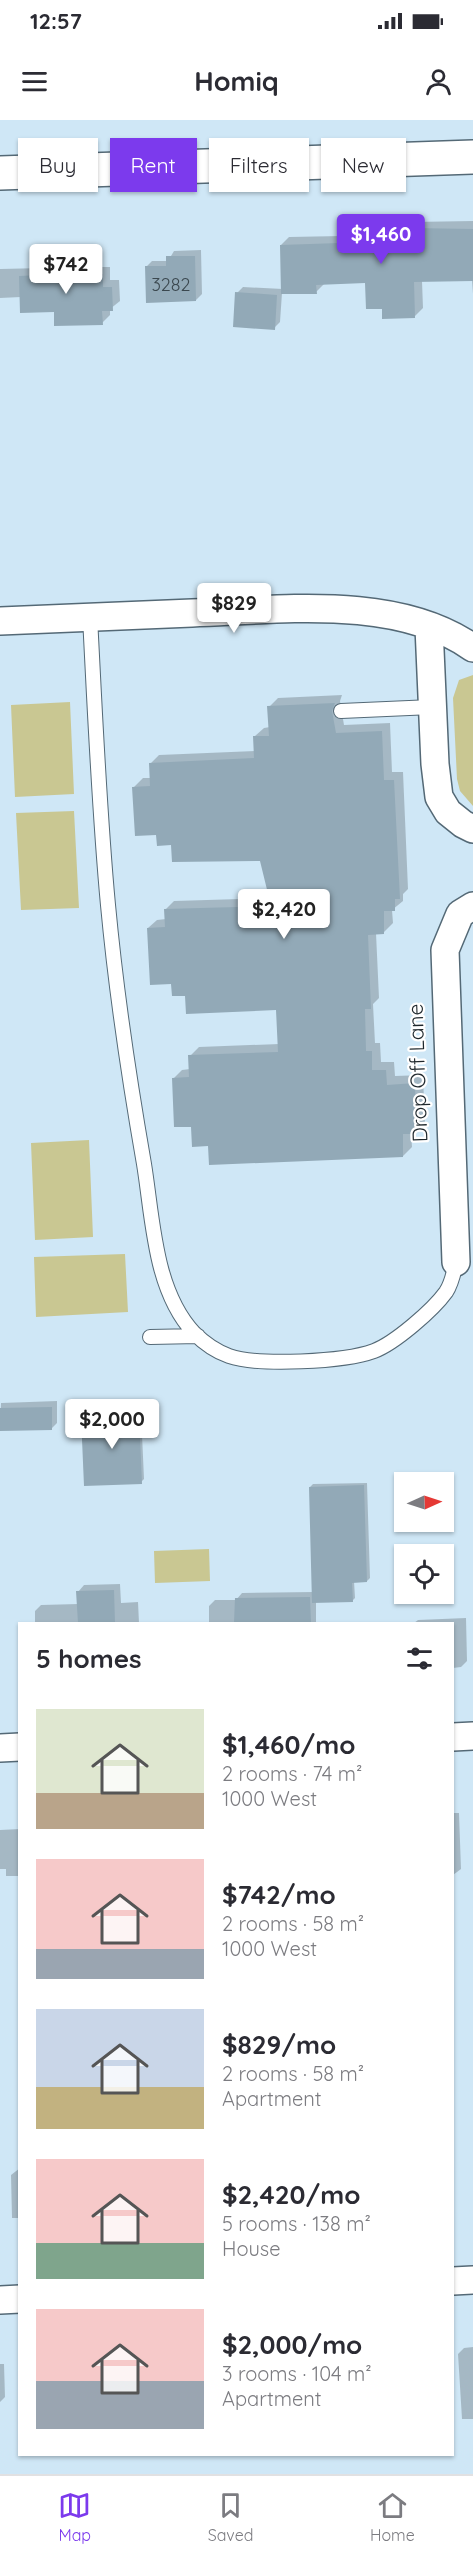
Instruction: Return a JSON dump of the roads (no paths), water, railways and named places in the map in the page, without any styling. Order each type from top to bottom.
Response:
[{"type":"street","points":[[0,173],[473,157]]},
{"type":"street","points":[[0,621],[292,609],[367,610],[429,627],[461,639],[473,648]]},
{"type":"street","points":[[429,627],[439,796],[448,812],[473,829]]},
{"type":"street","points":[[456,1262],[445,950],[460,914],[473,906]]},
{"type":"street","points":[[454,1737],[473,1736]]},
{"type":"street","points":[[0,1748],[18,1747]]},
{"type":"street","points":[[454,2281],[473,2280]]},
{"type":"street","points":[[0,2300],[18,2299]]},
{"type":"lane","points":[[90,617],[108,907],[135,1108],[162,1270],[181,1315],[211,1348],[231,1356],[251,1359],[355,1357],[376,1350],[398,1338],[423,1315],[446,1292],[456,1262]]},
{"type":"lane","points":[[341,711],[432,707]]},
{"type":"lane","name":"Drop Off Lane","points":[[456,1262],[445,1247],[434,952],[437,934],[446,916],[458,903],[473,893]]},
{"type":"lane","points":[[150,1337],[198,1336]]}]
